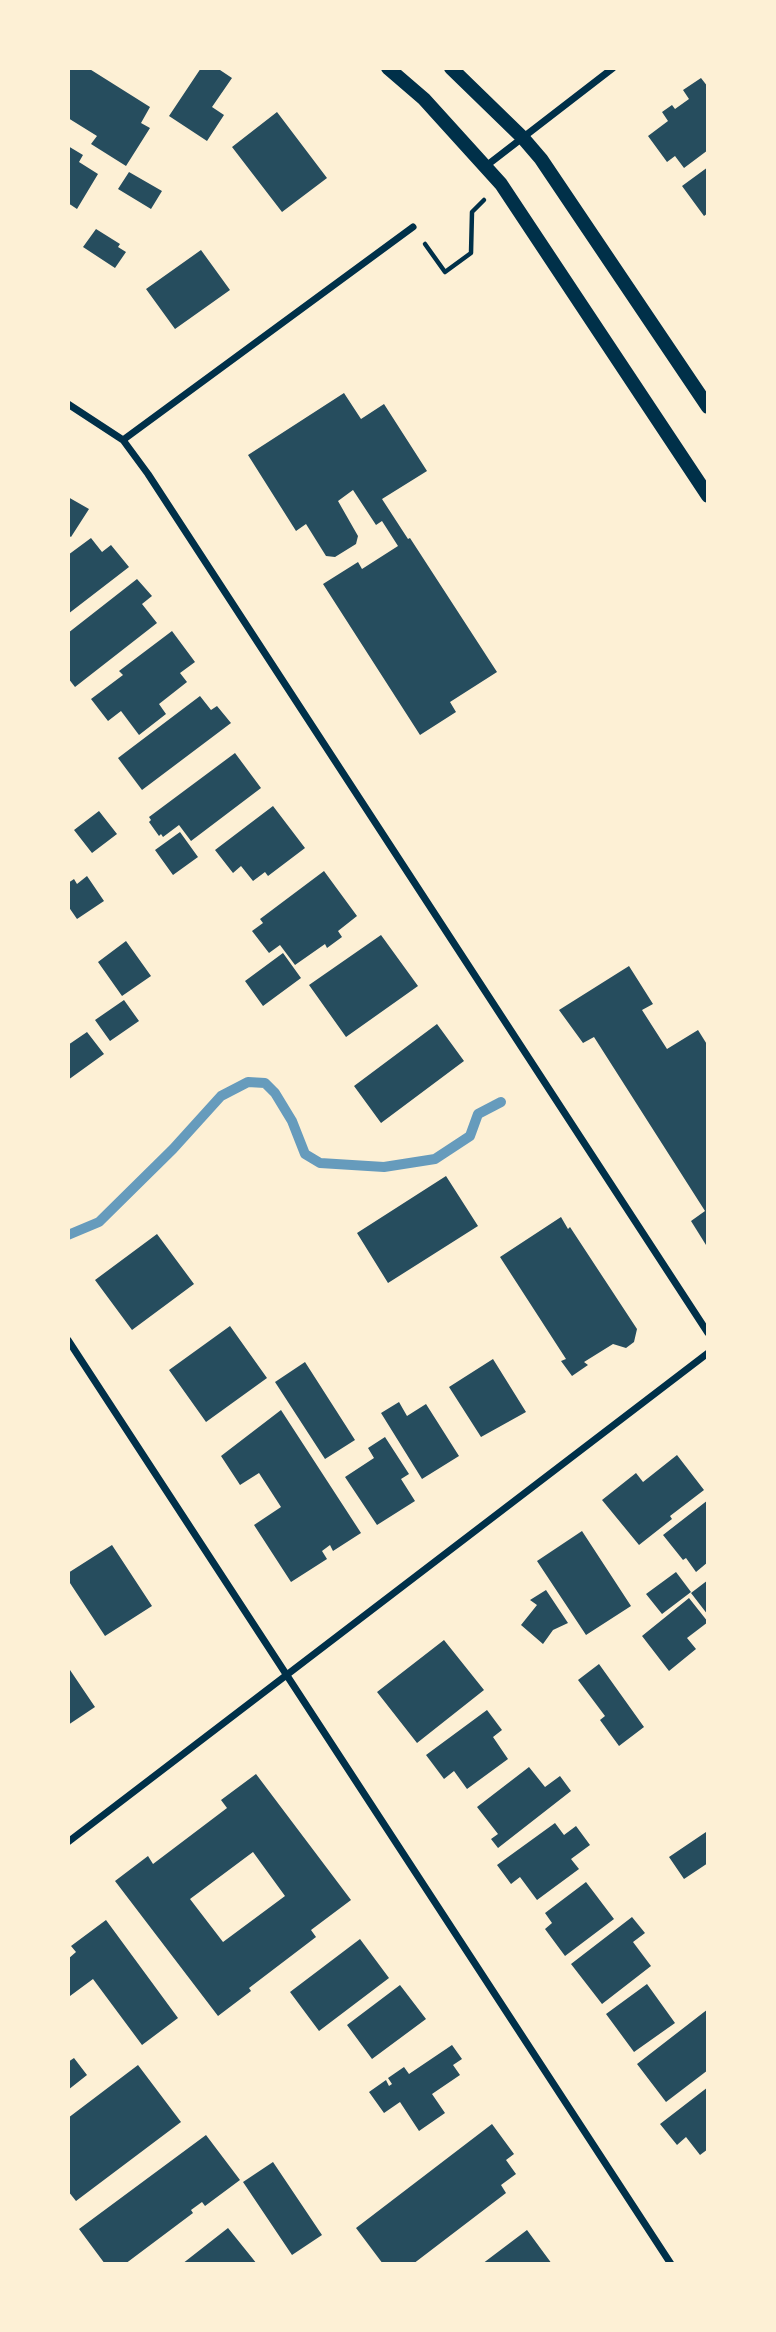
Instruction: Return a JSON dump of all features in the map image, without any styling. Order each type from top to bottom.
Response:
[{"type":"main road","points":[[388,68],[424,99],[501,184],[708,496]]},
{"type":"main road","points":[[451,68],[541,159],[708,407]]},
{"type":"street","points":[[485,166],[613,68]]},
{"type":"street","points":[[123,440],[413,227]]},
{"type":"street","points":[[68,404],[123,440],[148,474],[708,1333]]},
{"type":"street","points":[[68,1340],[670,2264]]},
{"type":"street","points":[[68,1842],[708,1353]]},
{"type":"path","points":[[413,227],[445,272],[471,253],[472,212]]},
{"type":"building","points":[[68,68],[88,68],[150,107],[141,123],[150,128],[126,166],[91,144],[97,136],[68,118]]},
{"type":"building","points":[[201,68],[217,68],[232,78],[212,107],[224,115],[207,141],[169,116]]},
{"type":"building","points":[[701,78],[708,87],[708,150],[684,168],[675,156],[667,162],[648,136],[668,121],[662,112],[672,105],[675,109],[689,99],[683,90]]},
{"type":"building","points":[[277,112],[327,178],[282,212],[232,147]]},
{"type":"building","points":[[68,146],[83,155],[79,162],[98,174],[77,209],[68,203]]},
{"type":"building","points":[[708,167],[708,213],[704,216],[682,186]]},
{"type":"building","points":[[129,172],[162,191],[151,209],[118,189]]},
{"type":"building","points":[[96,229],[120,244],[118,247],[126,252],[115,268],[83,247]]},
{"type":"building","points":[[201,250],[230,290],[175,329],[146,289]]},
{"type":"building","points":[[344,393],[361,419],[384,404],[427,471],[382,499],[497,672],[450,702],[456,712],[420,735],[323,584],[358,562],[362,569],[398,546],[382,521],[376,525],[353,490],[338,501],[358,536],[356,544],[335,557],[326,556],[306,524],[296,531],[248,455]]},
{"type":"building","points":[[68,497],[89,509],[71,537],[68,535]]},
{"type":"building","points":[[91,538],[102,552],[111,545],[129,567],[68,614],[68,555]]},
{"type":"building","points":[[137,579],[152,596],[142,604],[157,623],[75,687],[68,678],[68,633]]},
{"type":"building","points":[[172,631],[195,662],[180,673],[187,682],[159,704],[166,714],[139,735],[121,711],[108,721],[91,699],[123,675],[119,671]]},
{"type":"building","points":[[200,696],[211,710],[217,706],[231,723],[142,790],[118,758]]},
{"type":"building","points":[[235,753],[261,788],[191,841],[179,825],[163,837],[161,834],[159,836],[149,822],[149,817]]},
{"type":"building","points":[[273,806],[305,848],[268,876],[265,872],[253,881],[241,866],[233,873],[215,850]]},
{"type":"building","points":[[99,811],[117,834],[92,853],[74,830]]},
{"type":"building","points":[[180,832],[198,857],[173,875],[155,850]]},
{"type":"building","points":[[324,871],[357,916],[338,931],[342,937],[327,948],[325,944],[295,965],[280,945],[269,953],[252,931],[263,923],[260,919]]},
{"type":"building","points":[[87,876],[104,901],[77,919],[68,906],[68,883],[74,879],[77,884]]},
{"type":"building","points":[[381,935],[418,986],[346,1037],[309,985]]},
{"type":"building","points":[[126,941],[151,976],[122,996],[98,962]]},
{"type":"building","points":[[283,953],[301,978],[263,1006],[245,981]]},
{"type":"building","points":[[629,966],[653,1004],[642,1010],[667,1049],[698,1030],[708,1046],[706,1245],[691,1221],[705,1211],[594,1037],[583,1043],[559,1010]]},
{"type":"building","points":[[124,1000],[139,1021],[110,1041],[95,1020]]},
{"type":"building","points":[[437,1024],[464,1061],[381,1123],[354,1086]]},
{"type":"building","points":[[87,1032],[104,1054],[68,1080],[68,1045]]},
{"type":"building","points":[[446,1176],[478,1226],[388,1283],[357,1233]]},
{"type":"building","points":[[561,1217],[637,1329],[634,1342],[626,1348],[613,1344],[584,1362],[588,1365],[572,1376],[561,1361],[566,1359],[500,1257]]},
{"type":"building","points":[[157,1234],[194,1284],[132,1330],[95,1280]]},
{"type":"building","points":[[230,1326],[267,1378],[206,1422],[169,1370]]},
{"type":"building","points":[[493,1359],[526,1412],[481,1437],[449,1387]]},
{"type":"building","points":[[305,1362],[355,1440],[325,1459],[275,1382]]},
{"type":"building","points":[[399,1402],[407,1416],[426,1404],[459,1456],[422,1479],[381,1413]]},
{"type":"building","points":[[281,1410],[361,1533],[333,1551],[330,1545],[322,1551],[327,1559],[291,1582],[254,1525],[281,1507],[259,1473],[240,1485],[221,1456]]},
{"type":"building","points":[[385,1437],[409,1474],[401,1479],[415,1501],[377,1525],[345,1477],[374,1458],[368,1448]]},
{"type":"building","points":[[677,1455],[704,1490],[670,1516],[672,1519],[639,1545],[602,1500],[636,1473],[643,1482]]},
{"type":"building","points":[[708,1500],[708,1562],[696,1572],[663,1535]]},
{"type":"building","points":[[582,1531],[631,1606],[586,1635],[537,1561]]},
{"type":"building","points":[[112,1545],[152,1606],[105,1636],[68,1580],[68,1573]]},
{"type":"building","points":[[676,1572],[691,1592],[662,1614],[646,1594]]},
{"type":"building","points":[[708,1580],[708,1615],[691,1593]]},
{"type":"building","points":[[546,1590],[568,1623],[553,1630],[543,1644],[521,1625],[537,1605],[530,1600]]},
{"type":"building","points":[[689,1598],[708,1622],[687,1638],[696,1649],[669,1671],[642,1636]]},
{"type":"building","points":[[444,1640],[484,1690],[417,1743],[377,1692]]},
{"type":"building","points":[[599,1664],[644,1727],[619,1746],[600,1720],[605,1716],[578,1680]]},
{"type":"building","points":[[68,1667],[95,1707],[68,1725]]},
{"type":"building","points":[[487,1710],[502,1730],[493,1737],[508,1759],[467,1789],[454,1771],[444,1779],[426,1755]]},
{"type":"building","points":[[529,1767],[545,1787],[560,1776],[571,1791],[498,1848],[491,1839],[498,1834],[477,1807]]},
{"type":"building","points":[[256,1774],[351,1900],[311,1930],[316,1937],[249,1988],[251,1991],[218,2016],[115,1881],[148,1856],[153,1864],[227,1808],[221,1800]],"holes":[[[253,1852],[285,1896],[223,1942],[190,1899]]]},
{"type":"building","points":[[555,1823],[564,1835],[576,1826],[590,1845],[571,1859],[579,1869],[537,1900],[520,1877],[511,1884],[497,1865]]},
{"type":"building","points":[[706,1832],[708,1863],[684,1879],[669,1857]]},
{"type":"building","points":[[586,1882],[614,1919],[565,1956],[545,1929],[552,1923],[545,1913]]},
{"type":"building","points":[[632,1917],[645,1933],[633,1942],[651,1966],[602,2004],[571,1964]]},
{"type":"building","points":[[106,1920],[178,2018],[142,2045],[93,1979],[70,1996],[68,1994],[68,1959],[76,1952],[71,1946]]},
{"type":"building","points":[[360,1939],[389,1978],[319,2031],[290,1992]]},
{"type":"building","points":[[647,1984],[675,2023],[634,2052],[606,2014]]},
{"type":"building","points":[[400,1985],[426,2019],[372,2059],[347,2025]]},
{"type":"building","points":[[708,2009],[708,2070],[666,2102],[637,2064]]},
{"type":"building","points":[[452,2045],[462,2059],[453,2065],[460,2075],[432,2094],[445,2113],[419,2131],[400,2102],[384,2113],[369,2092],[386,2080],[389,2086],[392,2084],[388,2078],[404,2067],[409,2074]]},
{"type":"building","points":[[74,2058],[87,2075],[68,2090],[68,2062]]},
{"type":"building","points":[[138,2065],[181,2122],[76,2201],[68,2191],[68,2118]]},
{"type":"building","points":[[708,2087],[708,2149],[700,2155],[686,2137],[677,2145],[660,2124]]},
{"type":"building","points":[[492,2124],[514,2154],[506,2160],[516,2174],[501,2185],[506,2193],[413,2264],[383,2264],[356,2228]]},
{"type":"building","points":[[206,2135],[240,2180],[205,2206],[202,2202],[191,2210],[193,2213],[125,2264],[105,2264],[79,2229]]},
{"type":"building","points":[[273,2162],[322,2235],[292,2255],[243,2182]]},
{"type":"building","points":[[228,2228],[257,2264],[182,2264]]},
{"type":"building","points":[[527,2230],[552,2264],[482,2264]]},
{"type":"waterway","points":[[68,1235],[99,1222],[173,1149],[221,1096],[248,1082],[265,1083],[275,1093],[292,1121],[305,1154],[320,1163],[384,1167],[435,1159],[470,1136],[478,1114],[501,1102]]}]
